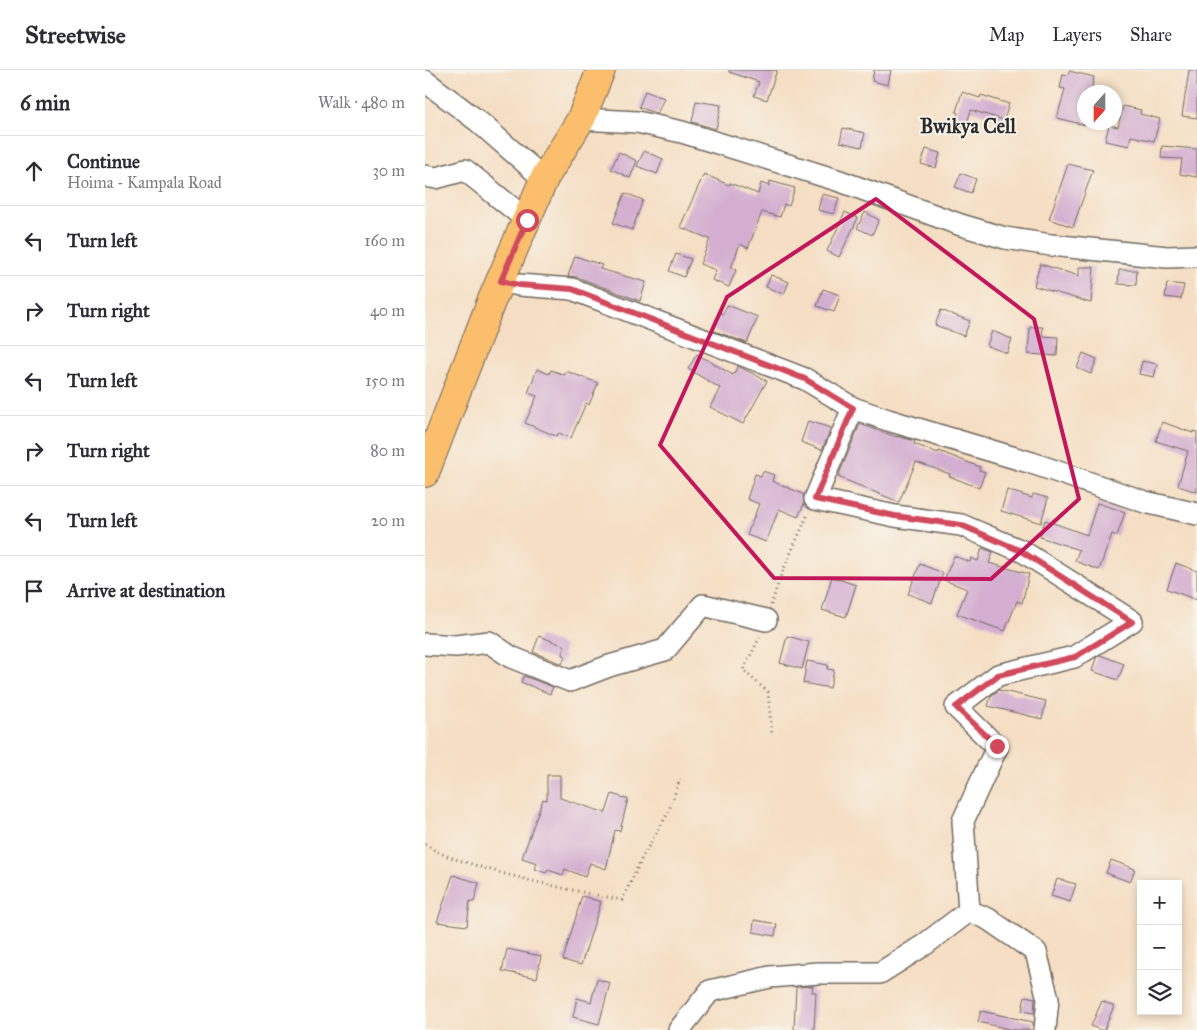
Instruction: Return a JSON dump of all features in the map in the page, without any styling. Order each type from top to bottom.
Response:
[{"type":"main road","points":[[425,473],[501,281],[544,179],[581,119],[601,70]]},
{"type":"street","points":[[425,81],[479,122],[544,179]]},
{"type":"street","points":[[581,119],[637,122],[682,132],[840,181],[961,225],[1005,238],[1051,245],[1167,257],[1197,256]]},
{"type":"street","points":[[425,176],[436,178],[465,170],[527,220]]},
{"type":"street","points":[[501,281],[519,285],[572,289],[805,379],[853,408],[1032,463],[1145,502],[1197,514]]},
{"type":"street","points":[[853,408],[815,499],[895,516],[961,525],[1021,551],[1132,622],[1075,657],[998,675],[956,707],[997,746],[963,821],[969,911]]},
{"type":"street","points":[[425,644],[456,646],[489,642],[511,657],[570,681],[609,666],[665,650],[703,605],[766,620]]},
{"type":"street","points":[[679,1030],[711,992],[770,977],[818,973],[880,973],[969,911]]},
{"type":"street","points":[[969,911],[988,919],[1037,952],[1048,998],[1045,1030]]},
{"type":"path","points":[[425,844],[440,854],[506,875],[622,900],[643,856],[668,813],[680,779]]},
{"type":"highlighted area","points":[[876,199],[1034,319],[1079,499],[991,579],[774,578],[660,445],[727,297]]},
{"type":"building","points":[[729,70],[777,70],[767,100],[754,96],[759,82],[729,72]]},
{"type":"building","points":[[874,70],[891,70],[888,85],[872,81]]},
{"type":"building","points":[[1189,70],[1197,70],[1197,118],[1182,116]]},
{"type":"building","points":[[1069,71],[1094,77],[1092,85],[1077,85],[1077,123],[1057,118],[1065,89],[1060,88],[1063,74],[1068,75]]},
{"type":"building","points":[[645,91],[664,98],[657,114],[639,107]]},
{"type":"building","points":[[962,92],[980,98],[981,95],[1009,104],[1004,120],[971,110],[966,127],[955,123]]},
{"type":"building","points":[[696,101],[721,105],[716,129],[692,122]]},
{"type":"building","points":[[1123,106],[1141,110],[1140,114],[1160,119],[1154,141],[1131,136],[1129,146],[1105,141],[1108,130],[1122,130]]},
{"type":"building","points":[[843,128],[865,133],[862,147],[840,142]]},
{"type":"building","points":[[1162,146],[1197,149],[1197,177],[1180,174],[1182,159],[1161,158]]},
{"type":"building","points":[[926,149],[940,153],[936,168],[921,164]]},
{"type":"building","points":[[644,151],[663,159],[657,174],[637,166]]},
{"type":"building","points":[[619,152],[637,161],[630,178],[611,169]]},
{"type":"building","points":[[1068,164],[1093,170],[1073,227],[1049,219]]},
{"type":"building","points":[[961,173],[976,179],[971,193],[955,187]]},
{"type":"building","points":[[704,174],[729,185],[730,183],[758,194],[761,183],[769,186],[770,181],[795,188],[789,206],[784,204],[780,217],[762,212],[748,248],[740,244],[731,268],[736,270],[729,287],[712,280],[716,270],[700,264],[710,239],[680,227]]},
{"type":"building","points":[[625,193],[643,200],[632,230],[613,223]]},
{"type":"building","points":[[822,194],[839,198],[834,214],[818,210]]},
{"type":"building","points":[[845,212],[858,218],[839,257],[827,251]]},
{"type":"building","points":[[865,212],[879,220],[872,235],[857,228]]},
{"type":"building","points":[[676,254],[691,259],[684,277],[669,271]]},
{"type":"building","points":[[575,256],[602,265],[600,269],[646,282],[640,301],[577,277],[568,276]]},
{"type":"building","points":[[1040,264],[1079,276],[1079,267],[1094,267],[1091,303],[1034,286]]},
{"type":"building","points":[[1119,270],[1137,270],[1136,285],[1118,284]]},
{"type":"building","points":[[771,275],[789,282],[784,294],[766,287]]},
{"type":"building","points":[[1167,283],[1184,285],[1181,299],[1165,297]]},
{"type":"building","points":[[823,289],[840,295],[834,312],[817,306]]},
{"type":"building","points":[[727,305],[758,317],[747,343],[712,330],[719,312],[723,314]]},
{"type":"building","points":[[941,310],[970,321],[964,336],[935,325]]},
{"type":"building","points":[[1030,327],[1043,327],[1042,336],[1058,337],[1057,356],[1028,354]]},
{"type":"building","points":[[992,331],[1012,339],[1007,353],[987,346]]},
{"type":"building","points":[[1083,353],[1097,359],[1091,374],[1077,368]]},
{"type":"building","points":[[697,354],[733,375],[738,366],[767,381],[743,424],[710,407],[720,388],[688,369]]},
{"type":"building","points":[[1142,361],[1157,364],[1154,377],[1139,374]]},
{"type":"building","points":[[537,369],[549,374],[551,370],[565,375],[566,371],[598,383],[589,405],[586,403],[571,438],[559,433],[556,436],[525,423],[537,396],[528,393]]},
{"type":"building","points":[[808,421],[831,428],[822,450],[801,442]]},
{"type":"building","points":[[1162,422],[1193,433],[1193,431],[1197,432],[1197,492],[1178,486],[1188,451],[1156,441]]},
{"type":"building","points":[[860,424],[915,441],[914,444],[938,453],[939,451],[980,467],[979,470],[985,472],[979,488],[949,476],[950,474],[916,462],[899,502],[838,477]]},
{"type":"building","points":[[763,471],[774,475],[772,481],[803,494],[804,504],[798,517],[779,509],[766,542],[747,535],[759,504],[747,499],[755,474],[761,476]]},
{"type":"building","points":[[1007,490],[1032,498],[1033,494],[1048,498],[1041,523],[1001,511]]},
{"type":"building","points":[[1097,503],[1125,512],[1117,536],[1112,534],[1099,570],[1075,561],[1079,550],[1040,537],[1045,520],[1087,535]]},
{"type":"building","points":[[982,548],[993,552],[989,563],[1029,574],[1022,603],[1017,601],[1005,631],[957,614],[967,589],[944,580],[954,556],[970,562],[971,558],[978,561]]},
{"type":"building","points":[[1176,563],[1197,571],[1197,600],[1167,589]]},
{"type":"building","points":[[920,564],[943,573],[932,603],[908,594]]},
{"type":"building","points":[[832,577],[856,585],[846,617],[822,610]]},
{"type":"building","points":[[539,636],[565,646],[562,655],[565,656],[562,664],[533,652]]},
{"type":"building","points":[[787,636],[809,642],[802,669],[780,663]]},
{"type":"building","points":[[1100,655],[1124,664],[1118,680],[1092,671],[1096,658]]},
{"type":"building","points":[[807,661],[828,665],[827,669],[834,670],[830,688],[803,683]]},
{"type":"building","points":[[524,676],[553,687],[550,694],[521,682]]},
{"type":"building","points":[[999,690],[1046,701],[1042,719],[988,706],[991,696]]},
{"type":"building","points":[[547,775],[560,775],[560,798],[603,812],[606,812],[612,794],[628,799],[620,831],[615,830],[606,869],[590,863],[585,877],[565,869],[563,875],[548,870],[546,873],[535,869],[537,863],[522,858],[543,799],[547,800]]},
{"type":"building","points":[[1111,860],[1135,869],[1130,882],[1106,873]]},
{"type":"building","points":[[453,875],[479,883],[474,902],[470,901],[467,926],[437,922]]},
{"type":"building","points":[[1057,879],[1076,884],[1070,902],[1051,896]]},
{"type":"building","points":[[582,896],[601,902],[581,965],[563,960]]},
{"type":"building","points":[[754,920],[777,924],[775,936],[753,932]]},
{"type":"building","points":[[507,949],[541,956],[537,978],[502,971]]},
{"type":"building","points":[[597,979],[610,983],[599,1024],[573,1017],[577,998],[591,1002]]},
{"type":"building","points":[[813,986],[812,992],[816,992],[814,1030],[794,1030],[796,987]]},
{"type":"building","points":[[1025,996],[1035,998],[1034,1013],[1022,1011]]},
{"type":"building","points":[[1102,1001],[1114,1006],[1104,1030],[1100,1030],[1091,1026]]},
{"type":"building","points":[[981,1011],[1033,1022],[1033,1030],[1013,1030],[978,1022]]},
{"type":"district","name":"Bwikya Cell","points":[[968,126]]},
{"type":"route","points":[[527,220],[501,281],[519,285],[572,289],[805,379],[853,408],[815,499],[895,516],[961,525],[1021,551],[1132,622],[1075,657],[998,675],[956,707],[997,746]]}]
